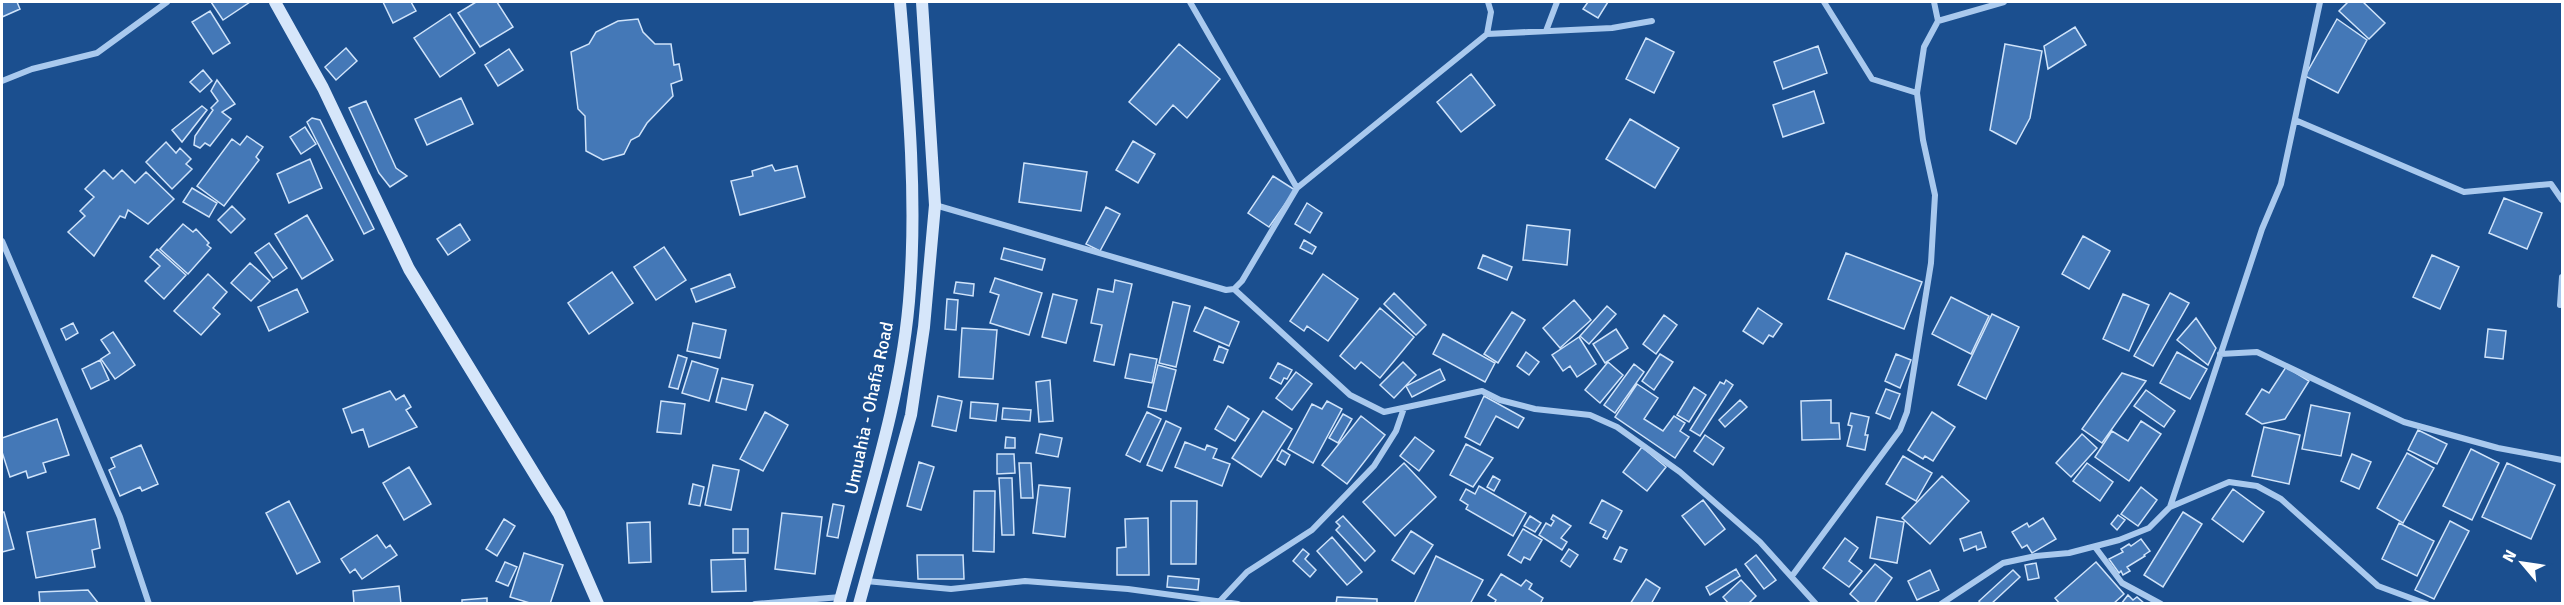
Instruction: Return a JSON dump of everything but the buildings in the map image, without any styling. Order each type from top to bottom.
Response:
[{"type":"main road","points":[[275,2],[322,88],[409,269],[559,514],[598,603]]},
{"type":"main road","name":"Umuahia - Ohafia Road","points":[[840,600],[881,454],[901,358],[910,290],[914,204],[900,2]]},
{"type":"main road","name":"Umuahia - Ohafia Road","points":[[859,603],[911,415],[924,327],[935,205],[922,2]]},
{"type":"main road","points":[[909,108],[930,105]]},
{"type":"street","points":[[2,81],[32,69],[97,53],[167,2]]},
{"type":"street","points":[[1190,2],[1297,188]]},
{"type":"street","points":[[1487,34],[1491,12],[1488,2]]},
{"type":"street","points":[[1546,31],[1557,2]]},
{"type":"street","points":[[1824,2],[1872,79],[1917,93]]},
{"type":"street","points":[[1792,576],[1900,430],[1907,412],[1931,263],[1935,195],[1923,140],[1917,93],[1924,47],[1938,21],[1934,2]]},
{"type":"street","points":[[1938,21],[2004,2]]},
{"type":"street","points":[[2170,507],[2262,229],[2281,184],[2320,2]]},
{"type":"street","points":[[935,205],[1226,290],[1234,289],[1242,281],[1297,188],[1487,34],[1612,28],[1652,21]]},
{"type":"street","points":[[2295,120],[2464,192],[2551,184],[2562,200]]},
{"type":"street","points":[[2,241],[120,517],[149,603]]},
{"type":"street","points":[[2560,305],[2562,277]]},
{"type":"street","points":[[1234,289],[1350,395],[1384,412],[1482,391],[1500,400],[1535,409],[1590,415],[1617,427],[1680,472],[1760,542],[1816,603]]},
{"type":"street","points":[[2220,354],[2257,352],[2404,422],[2498,448],[2562,460]]},
{"type":"street","points":[[1219,602],[1248,572],[1312,530],[1374,466],[1396,431],[1404,408]]},
{"type":"street","points":[[1941,603],[2003,563],[2036,556],[2069,553],[2119,540],[2150,528],[2170,507],[2229,482],[2258,486],[2281,499],[2378,586],[2427,603]]},
{"type":"street","points":[[2095,547],[2122,583],[2161,603]]},
{"type":"street","points":[[865,581],[951,589],[1025,581],[1128,589],[1238,603]]},
{"type":"street","points":[[755,603],[840,600]]}]
